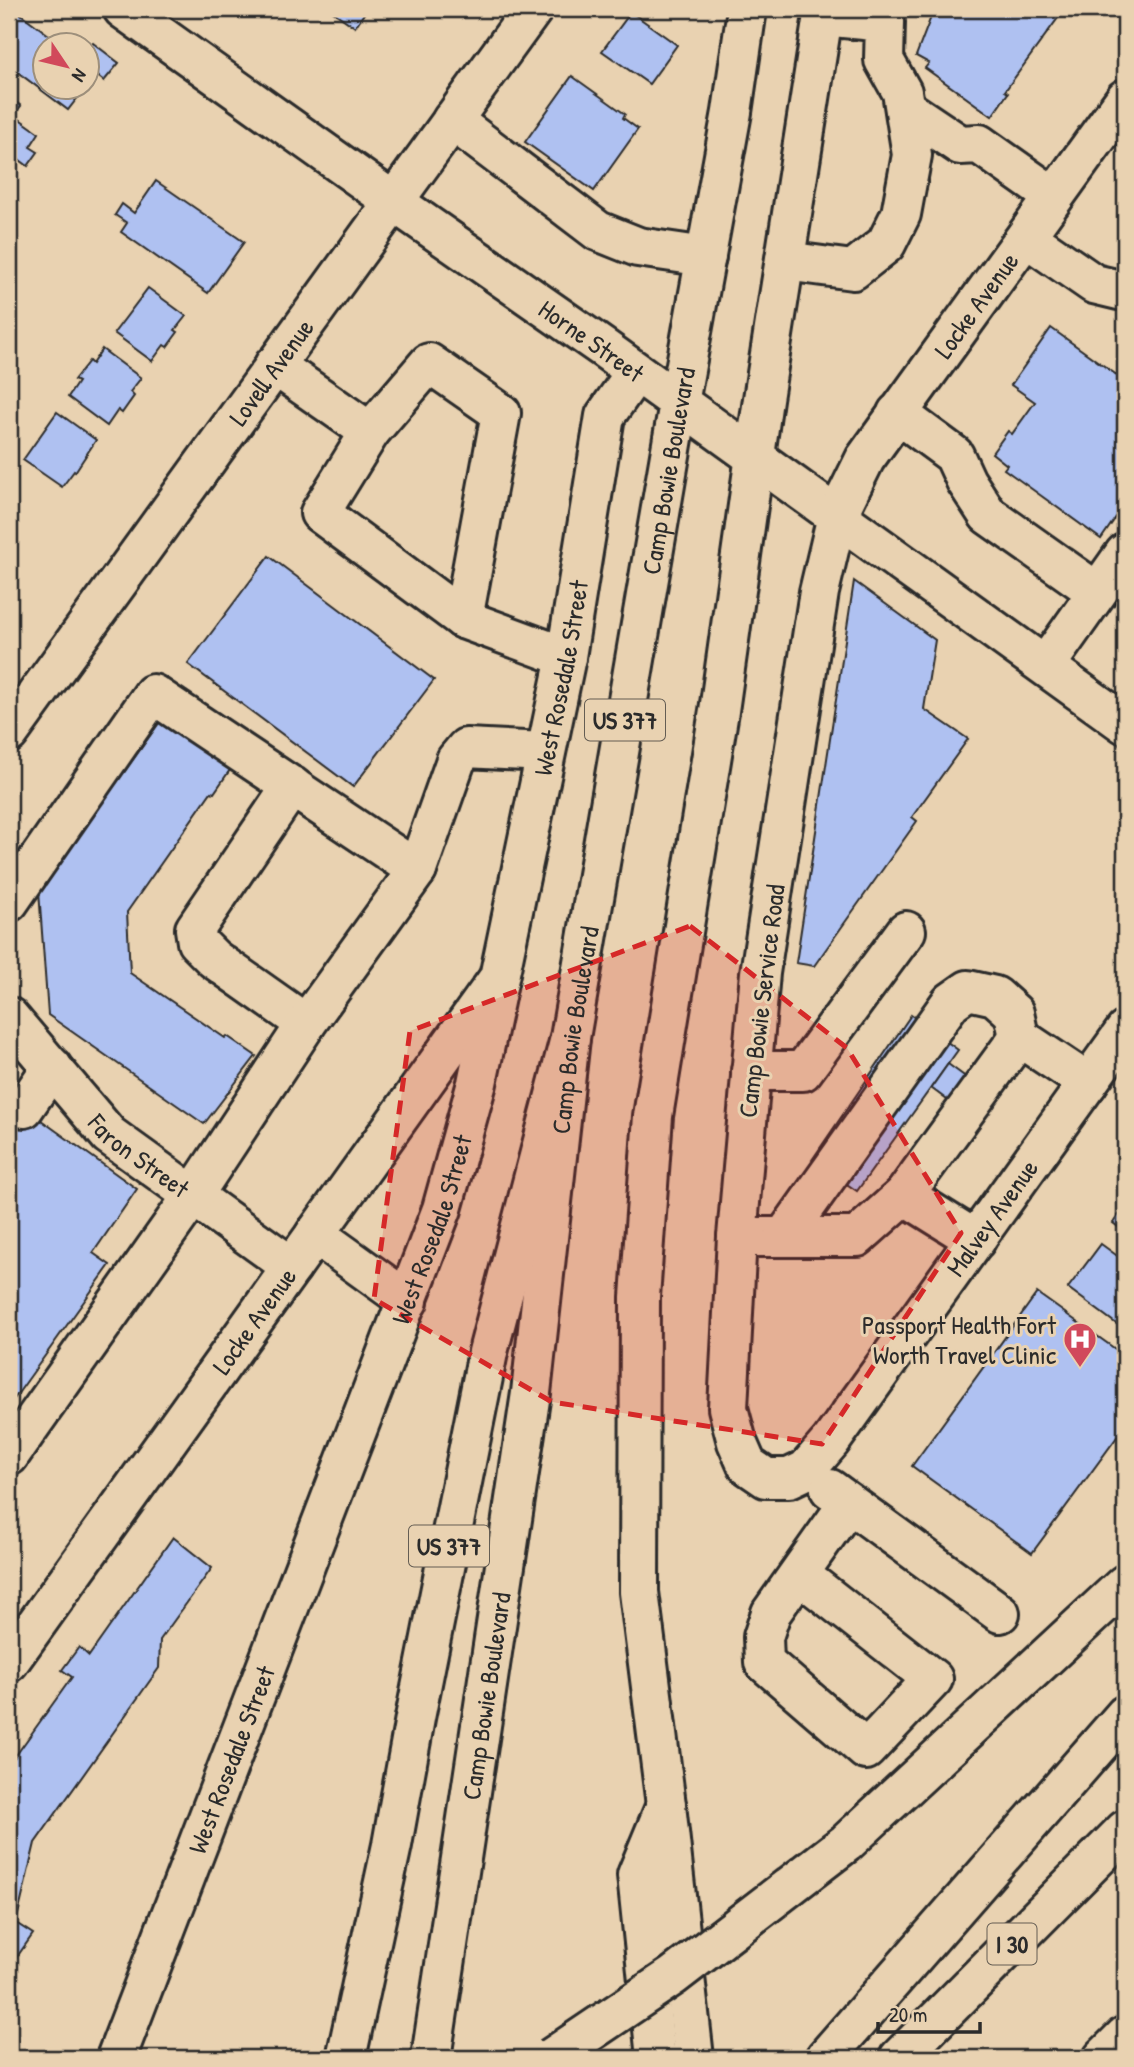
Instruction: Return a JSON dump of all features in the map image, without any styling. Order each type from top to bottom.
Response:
[{"type":"main road","name":"Horne Street","points":[[123,9],[636,372],[1125,724]]},
{"type":"main road","name":"Lovell Avenue","points":[[9,733],[533,9]]},
{"type":"main road","name":"Camp Bowie Boulevard","points":[[431,2058],[531,1392],[570,1038],[732,112],[747,9]]},
{"type":"main road","points":[[694,2058],[639,1592],[640,1297],[653,1116],[719,712],[755,458],[785,261],[824,12],[886,16],[884,60],[902,92],[912,155],[901,214],[886,244],[853,270],[785,261]]},
{"type":"main road","name":"Locke Avenue","points":[[837,516],[864,459],[1125,99]]},
{"type":"main road","points":[[905,108],[960,145],[979,144],[1054,197]]},
{"type":"main road","points":[[452,120],[598,231],[638,247],[705,257]]},
{"type":"main road","points":[[1026,237],[1094,284],[1119,290],[1125,286]]},
{"type":"main road","points":[[463,619],[501,413],[429,363],[370,432],[320,513],[463,619],[566,657]]},
{"type":"main road","points":[[274,365],[370,432]]},
{"type":"main road","name":"West Rosedale Street","points":[[116,2058],[442,1209],[477,1083],[566,657],[605,416],[636,372]]},
{"type":"main road","points":[[897,413],[954,455],[966,481],[988,515],[1097,592]]},
{"type":"main road","name":"Camp Bowie Service Road","points":[[806,1470],[789,1478],[765,1478],[747,1465],[737,1442],[728,1408],[737,1237],[760,973],[819,592],[837,516]]},
{"type":"main road","points":[[1046,665],[1125,553]]},
{"type":"main road","points":[[9,902],[153,694],[417,870]]},
{"type":"main road","points":[[9,1456],[192,1197],[306,1024],[417,870],[456,760],[466,748],[545,752]]},
{"type":"main road","points":[[292,786],[195,929],[197,942],[214,959],[306,1024]]},
{"type":"main road","points":[[751,1071],[803,1071],[906,931]]},
{"type":"main road","name":"Locke Avenue","points":[[9,1662],[498,979]]},
{"type":"main road","points":[[737,1237],[784,1237],[857,1237],[915,1181],[1009,1051],[1014,1013],[995,996],[968,990],[951,1002],[784,1237]]},
{"type":"main road","name":"Faron Street","points":[[9,1017],[109,1135],[292,1268]]},
{"type":"main road","name":"Malvey Avenue","points":[[806,1470],[831,1441],[1125,1031]]},
{"type":"main road","name":"US 377","points":[[346,2058],[392,1845],[488,1352],[570,1038]]},
{"type":"main road","points":[[1009,1051],[1088,1083]]},
{"type":"main road","points":[[24,1108],[52,1068]]},
{"type":"main road","points":[[915,1181],[976,1240]]},
{"type":"main road","points":[[316,1234],[408,1301]]},
{"type":"main road","points":[[806,1470],[848,1504],[1000,1613]]},
{"type":"main road","points":[[799,1574],[933,1679],[866,1749],[764,1662],[763,1637],[771,1614],[799,1574],[848,1504]]},
{"type":"main road","points":[[551,2058],[673,1976],[846,1843],[1125,1584]]},
{"type":"main road","points":[[825,2058],[1125,1715]]},
{"type":"main road","points":[[656,2058],[637,1875],[666,1805]]},
{"type":"main road","name":"I 30","points":[[899,2058],[1125,1830]]},
{"type":"main road","points":[[1103,2058],[1125,2036]]},
{"type":"highlighted area","points":[[690,926],[847,1048],[961,1233],[822,1444],[552,1402],[374,1299],[410,1031]]},
{"type":"building","points":[[9,9],[14,9],[45,32],[32,32],[32,83],[12,68],[9,72]]},
{"type":"building","points":[[329,9],[367,9],[355,27]]},
{"type":"building","points":[[934,9],[1063,11],[1005,91],[1008,93],[992,116],[925,68],[929,63],[916,56]]},
{"type":"building","points":[[631,12],[677,45],[649,84],[602,51]]},
{"type":"building","points":[[102,50],[119,63],[104,81],[102,79]]},
{"type":"building","points":[[572,76],[625,114],[623,118],[638,129],[594,191],[525,142]]},
{"type":"building","points":[[9,97],[21,106],[14,115],[39,133],[30,147],[38,152],[28,166],[9,152]]},
{"type":"building","points":[[57,102],[74,102],[68,110]]},
{"type":"building","points":[[156,181],[244,242],[208,293],[121,232],[127,223],[115,215],[122,204],[134,213]]},
{"type":"building","points":[[148,288],[186,316],[167,347],[164,345],[152,361],[114,333]]},
{"type":"building","points":[[1051,328],[1121,378],[1125,372],[1125,504],[1101,539],[1004,469],[1007,465],[992,453],[1008,431],[1012,434],[1035,402],[1011,385]]},
{"type":"building","points":[[102,349],[141,378],[130,392],[134,396],[122,413],[118,410],[107,426],[68,397],[78,382],[74,380],[89,361],[92,364]]},
{"type":"building","points":[[57,412],[96,440],[62,487],[23,460]]},
{"type":"building","points":[[269,556],[434,680],[353,787],[188,664]]},
{"type":"building","points":[[854,581],[935,640],[924,709],[968,739],[912,817],[917,821],[814,966],[796,963]]},
{"type":"building","points":[[162,719],[234,764],[214,793],[211,792],[127,912],[130,973],[256,1056],[204,1124],[48,1015],[39,891]]},
{"type":"building","points":[[911,1015],[958,1050],[857,1191],[812,1160]]},
{"type":"building","points":[[948,1064],[975,1084],[958,1108],[931,1088]]},
{"type":"building","points":[[9,1097],[137,1189],[93,1253],[110,1265],[9,1406]]},
{"type":"building","points":[[1125,1206],[1125,1232],[1113,1223]]},
{"type":"building","points":[[1101,1244],[1123,1260],[1120,1263],[1125,1267],[1125,1323],[1122,1328],[1068,1288]]},
{"type":"building","points":[[1037,1293],[1125,1356],[1125,1437],[1120,1433],[1032,1553],[912,1466]]},
{"type":"building","points":[[173,1537],[212,1568],[160,1640],[159,1668],[35,1843],[16,1923],[33,1934],[9,1968],[9,1765],[72,1677],[62,1670],[79,1647],[89,1656]]},
{"type":"place","name":"Passport Health Fort Worth Travel Clinic","points":[[1080,1369]]}]
